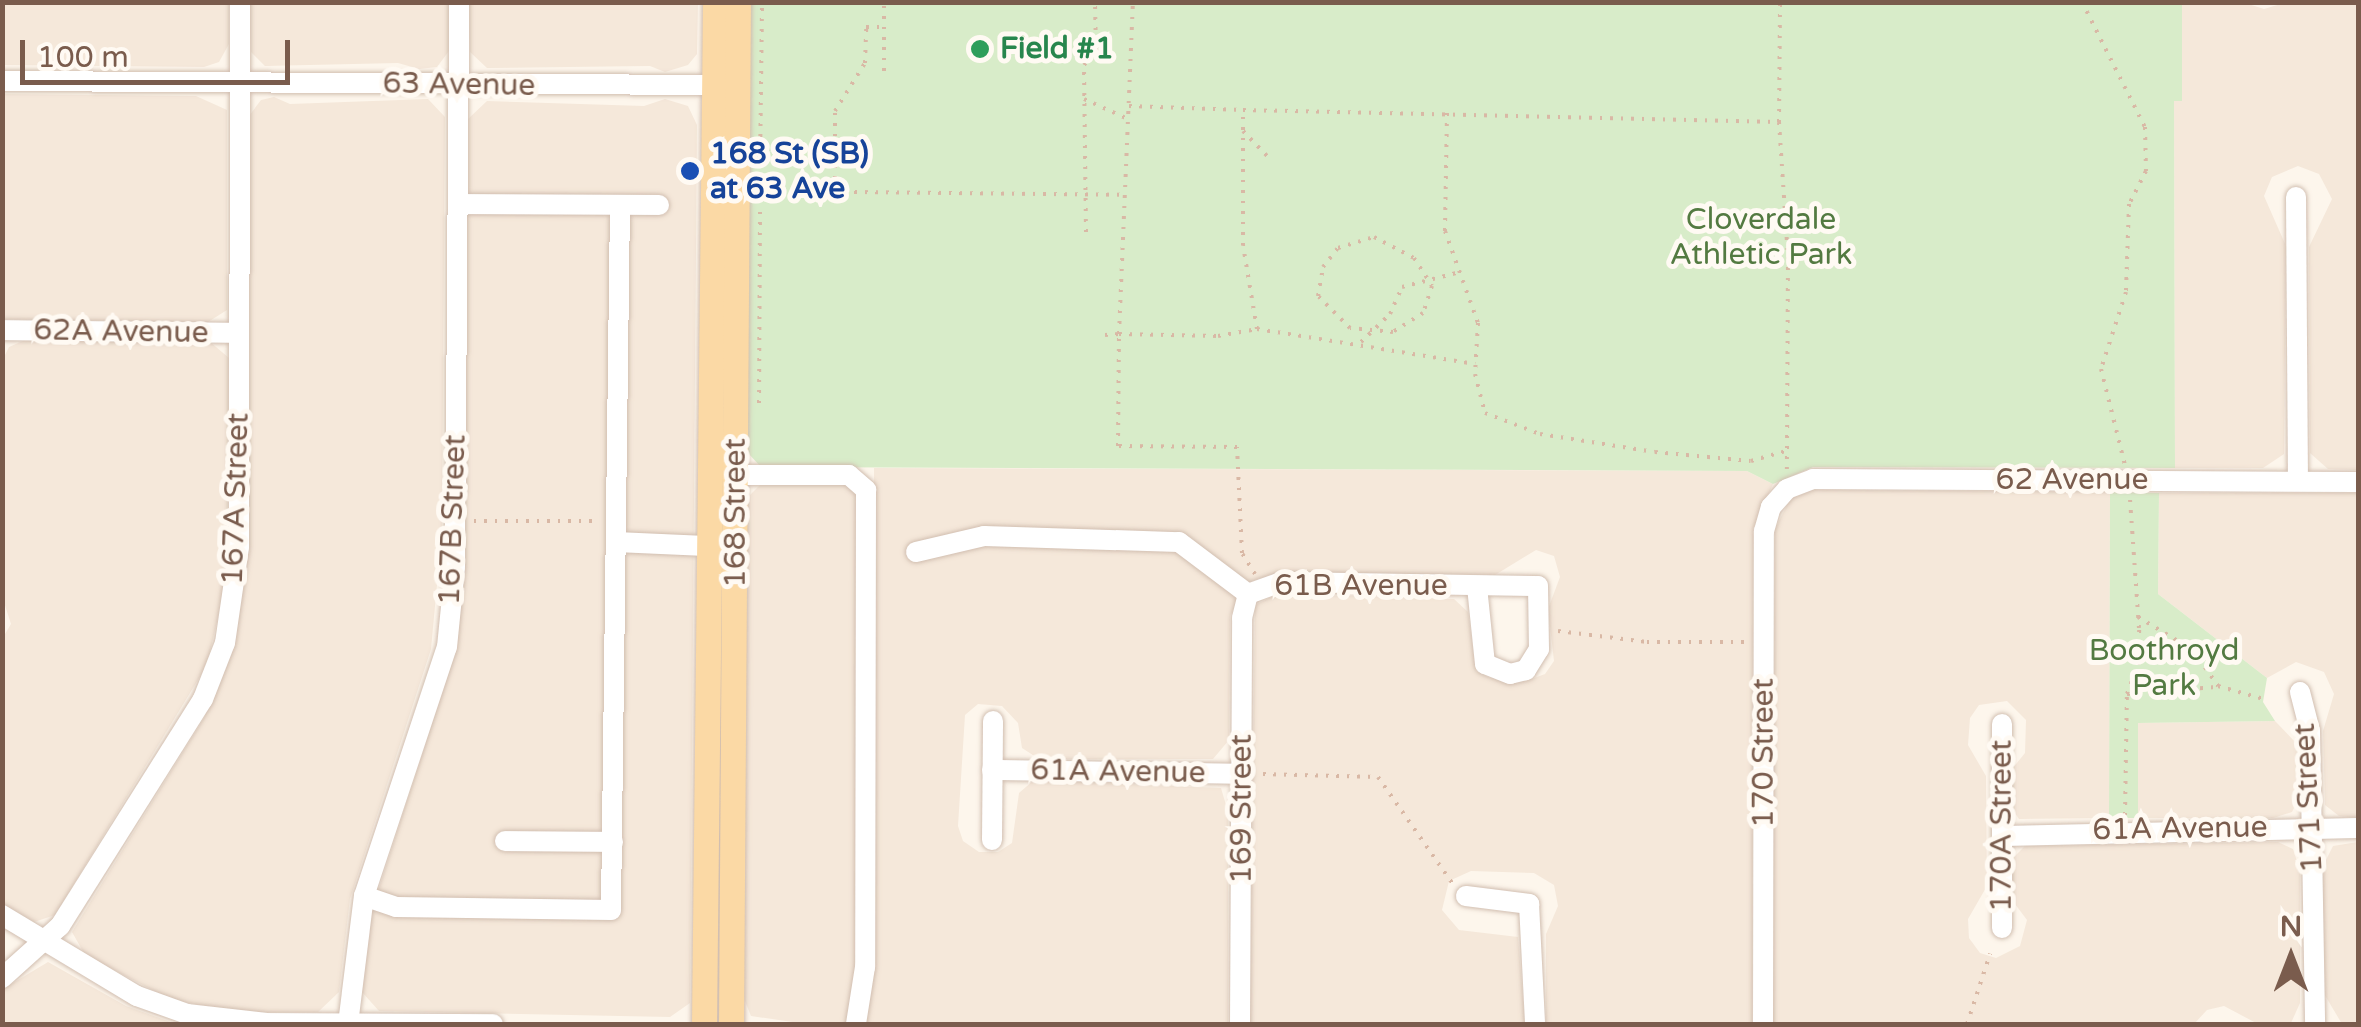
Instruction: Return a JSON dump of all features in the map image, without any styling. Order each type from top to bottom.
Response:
[{"type":"main road","name":"168 Street","points":[[714,2],[724,85],[736,475],[728,1024]]},
{"type":"main road","name":"168 Street","points":[[704,1024],[706,546],[724,85],[738,2]]},
{"type":"main road","points":[[706,826],[716,880],[717,1001],[728,1024]]},
{"type":"street","name":"167A Street","points":[[2,978],[60,926],[171,753],[222,653],[239,547],[240,2]]},
{"type":"street","name":"167B Street","points":[[349,1023],[364,896],[447,647],[455,567],[458,2]]},
{"type":"street","name":"63 Avenue","points":[[2,80],[724,85]]},
{"type":"street","points":[[2296,197],[2298,482]]},
{"type":"street","points":[[458,204],[659,205]]},
{"type":"street","points":[[364,896],[396,907],[612,910],[620,206]]},
{"type":"street","name":"62A Avenue","points":[[2,330],[239,333]]},
{"type":"street","points":[[736,475],[850,475],[866,490],[865,967],[856,1024]]},
{"type":"street","name":"62 Avenue","points":[[1787,489],[1813,479],[2358,482]]},
{"type":"street","name":"170 Street","points":[[1764,1024],[1764,531],[1771,507],[1787,489]]},
{"type":"street","points":[[916,552],[984,536],[1179,542],[1252,585]]},
{"type":"street","points":[[616,542],[706,546]]},
{"type":"street","name":"61B Avenue","points":[[1252,585],[1281,582],[1538,586],[1536,662],[1526,670],[1510,674],[1484,664],[1477,586]]},
{"type":"street","name":"169 Street","points":[[1240,1024],[1242,618],[1252,585]]},
{"type":"street","name":"171 Street","points":[[2300,692],[2310,731],[2314,1024]]},
{"type":"street","name":"61A Avenue","points":[[992,840],[993,722]]},
{"type":"street","name":"170A Street","points":[[2002,724],[2002,928]]},
{"type":"street","name":"61A Avenue","points":[[992,770],[1243,774]]},
{"type":"street","name":"61A Avenue","points":[[2003,836],[2358,828]]},
{"type":"street","points":[[505,841],[613,842]]},
{"type":"street","points":[[1466,896],[1529,904],[1535,1024]]},
{"type":"street","points":[[2,915],[148,1001],[216,1022],[493,1024]]},
{"type":"path","points":[[758,408],[762,2]]},
{"type":"path","points":[[884,2],[884,71]]},
{"type":"path","points":[[1086,232],[1084,65],[1096,51],[1095,2]]},
{"type":"path","points":[[1133,2],[1131,120],[1123,195],[1118,446],[1238,447],[1242,554],[1252,585]]},
{"type":"path","points":[[1780,2],[1779,122],[1788,257],[1787,489]]},
{"type":"path","points":[[2082,2],[2144,126],[2146,171],[2129,204],[2126,292],[2101,369],[2125,466]]},
{"type":"path","points":[[835,191],[835,110],[865,63],[866,26],[884,27]]},
{"type":"path","points":[[1084,100],[1131,120]]},
{"type":"path","points":[[1130,106],[1779,122]]},
{"type":"path","points":[[1243,110],[1243,245],[1256,329]]},
{"type":"path","points":[[1448,113],[1442,206],[1456,273],[1478,323],[1476,364],[1484,413],[1540,434],[1751,461],[1786,451]]},
{"type":"path","points":[[1243,132],[1269,158]]},
{"type":"path","points":[[760,191],[1123,195]]},
{"type":"path","points":[[1359,238],[1386,240],[1424,268],[1431,284],[1430,305],[1415,321],[1394,332],[1365,332],[1338,322],[1318,296],[1323,266],[1338,248],[1359,238]]},
{"type":"path","points":[[1361,342],[1365,332],[1390,314],[1402,287],[1431,284],[1456,273]]},
{"type":"path","points":[[1105,335],[1218,336],[1256,329],[1361,342],[1452,365],[1476,364]]},
{"type":"path","points":[[2125,814],[2127,694],[2138,664],[2130,494]]},
{"type":"path","points":[[467,522],[604,522]]},
{"type":"path","points":[[2138,617],[2193,650],[2218,686]]},
{"type":"path","points":[[1538,628],[1647,642],[1764,642]]},
{"type":"path","points":[[2127,694],[2218,686],[2267,700]]},
{"type":"path","points":[[1243,774],[1378,777],[1466,896]]},
{"type":"path","points":[[1967,1024],[1990,954]]},
{"type":"shaded area","points":[[3,2],[229,3],[229,44],[219,62],[204,67],[3,65]]},
{"type":"shaded area","points":[[249,3],[449,3],[449,51],[437,67],[419,69],[398,63],[265,66],[251,52]]},
{"type":"shaded area","points":[[468,3],[698,3],[697,54],[688,65],[665,72],[650,66],[487,68],[470,52]]},
{"type":"shaded area","points":[[2182,3],[2245,3],[2264,9],[2284,3],[2358,3],[2358,470],[2328,469],[2310,453],[2309,247],[2332,199],[2319,174],[2298,166],[2272,177],[2264,196],[2286,246],[2284,454],[2263,468],[2175,468],[2174,101],[2182,100]]},
{"type":"shaded area","points":[[3,94],[196,96],[227,110],[227,310],[208,322],[3,319]]},
{"type":"shaded area","points":[[274,97],[290,104],[428,99],[445,117],[442,531],[431,649],[350,899],[339,992],[318,1012],[234,1012],[170,999],[85,955],[72,932],[204,718],[236,638],[249,534],[249,116],[261,100]]},
{"type":"shaded area","points":[[665,99],[688,106],[697,125],[690,1003],[670,1017],[379,1011],[362,992],[369,919],[451,665],[468,119],[487,101],[644,106]]},
{"type":"shaded area","points":[[25,340],[209,341],[229,358],[227,577],[207,665],[55,915],[34,922],[3,904],[2,639],[11,624],[2,596],[2,361],[9,347]]},
{"type":"shaded area","points":[[874,468],[1747,471],[1773,484],[1753,529],[1752,1024],[1546,1024],[1546,934],[1558,906],[1554,885],[1534,873],[1471,871],[1449,881],[1442,910],[1459,930],[1518,937],[1525,1024],[1250,1024],[1255,605],[1278,594],[1454,599],[1468,612],[1476,671],[1490,678],[1529,680],[1545,674],[1554,661],[1548,609],[1560,577],[1554,556],[1536,550],[1495,575],[1278,573],[1246,583],[1230,616],[1229,740],[1213,759],[1039,759],[1022,748],[1018,723],[1002,706],[978,704],[965,715],[958,826],[963,841],[979,852],[998,852],[1012,843],[1019,793],[1034,780],[1221,788],[1228,812],[1228,1024],[806,1024],[751,1016],[743,996],[747,498],[763,482],[874,483]]},
{"type":"shaded area","points":[[1812,490],[2110,492],[2109,818],[2019,819],[2010,806],[2012,769],[2025,753],[2026,720],[2007,701],[1979,705],[1970,718],[1968,745],[1986,776],[1987,886],[1968,919],[1969,938],[1980,953],[1996,958],[2020,946],[2027,920],[2012,900],[2009,862],[2025,846],[2278,842],[2293,849],[2300,871],[2300,1003],[2291,1023],[2258,1024],[2224,1006],[2207,1010],[2194,1024],[1773,1024],[1775,529],[1790,499]]},
{"type":"shaded area","points":[[2159,493],[2358,493],[2358,818],[2339,816],[2325,805],[2323,731],[2334,694],[2324,672],[2296,662],[2267,678],[2158,594]]},
{"type":"shaded area","points":[[2275,721],[2299,746],[2300,796],[2292,812],[2273,818],[2138,818],[2137,723]]},
{"type":"shaded area","points":[[2358,842],[2358,1024],[2342,1024],[2323,992],[2323,866],[2333,846]]},
{"type":"shaded area","points":[[48,962],[126,1006],[176,1024],[3,1024],[3,989]]},
{"type":"green space","name":"Cloverdale Athletic Park","points":[[750,3],[2182,3],[2182,101],[2174,101],[2175,468],[1813,467],[1773,484],[1747,471],[761,467],[747,452]]},
{"type":"green space","name":"Boothroyd Park","points":[[2110,492],[2159,493],[2158,594],[2267,678],[2263,702],[2275,721],[2138,723],[2138,818],[2109,818]]},
{"type":"place","name":"Field #1","points":[[980,49]]},
{"type":"place","name":"168 St (SB) at 63 Ave","points":[[690,171]]}]
